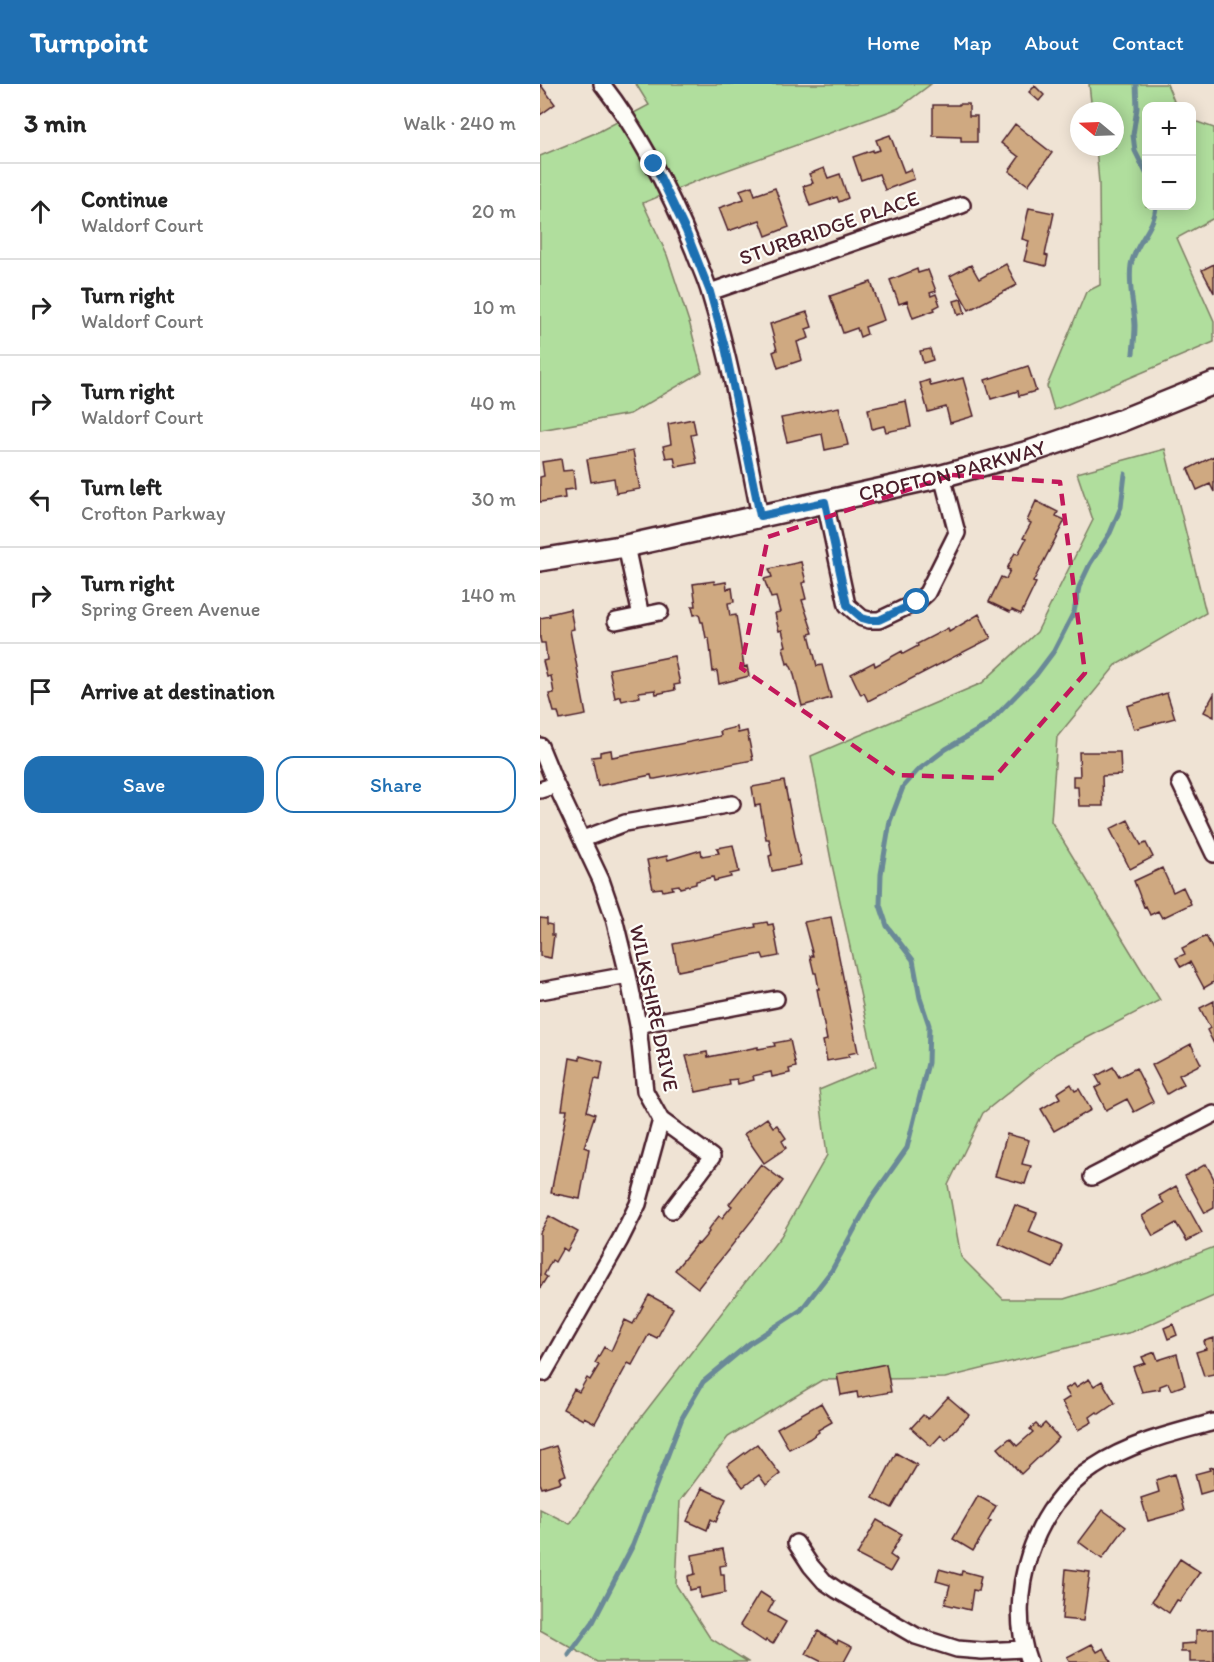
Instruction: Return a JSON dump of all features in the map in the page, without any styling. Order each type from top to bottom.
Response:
[{"type":"street","points":[[602,84],[621,108],[654,164],[686,231],[710,292],[725,347],[760,516]]},
{"type":"street","name":"STURBRIDGE PLACE","points":[[710,292],[962,205]]},
{"type":"street","name":"CROFTON PARKWAY","points":[[540,560],[626,546],[942,476],[1032,451],[1120,421],[1214,383]]},
{"type":"street","points":[[825,502],[847,605],[862,618],[879,620],[917,602],[927,593],[957,533],[942,476]]},
{"type":"street","points":[[626,546],[640,616]]},
{"type":"street","points":[[616,621],[660,612]]},
{"type":"street","name":"WILKSHIRE DRIVE","points":[[540,746],[601,880],[614,918],[638,1025],[645,1091],[661,1120],[638,1204],[544,1373]]},
{"type":"street","points":[[1180,783],[1214,854]]},
{"type":"street","points":[[540,790],[556,785]]},
{"type":"street","points":[[583,839],[625,823],[732,804]]},
{"type":"street","points":[[540,991],[628,975]]},
{"type":"street","points":[[638,1025],[776,999]]},
{"type":"street","points":[[1092,1177],[1214,1114]]},
{"type":"street","points":[[661,1120],[712,1157],[672,1210]]},
{"type":"street","points":[[796,1544],[824,1581],[916,1636],[957,1649],[1026,1656],[1020,1612],[1023,1577],[1031,1547],[1044,1519],[1067,1490],[1092,1467],[1130,1448],[1214,1422]]},
{"type":"highlighted area","points":[[952,475],[1060,482],[1085,673],[994,778],[896,775],[741,668],[768,537]]},
{"type":"green space","points":[[636,84],[931,84],[899,108],[694,182],[643,203],[667,255],[690,325],[702,372],[630,414],[540,430],[540,156],[600,131],[649,105]]},
{"type":"green space","points":[[1089,84],[1167,84],[1174,102],[1142,102],[1142,210],[1196,210],[1196,121],[1214,128],[1214,218],[1177,238],[1214,321],[1214,342],[1054,410],[1047,386],[1086,292],[1100,285],[1097,156],[1124,156],[1124,102],[1091,102]]},
{"type":"green space","points":[[1165,449],[1206,613],[1116,665],[1057,737],[1051,821],[1160,1000],[1056,1054],[983,1113],[948,1185],[961,1257],[1003,1299],[1064,1299],[1148,1273],[1214,1247],[1214,1296],[1132,1332],[945,1378],[822,1380],[728,1437],[680,1501],[676,1585],[710,1638],[748,1662],[597,1662],[540,1630],[540,1509],[570,1524],[639,1420],[781,1236],[827,1155],[819,1090],[876,1066],[811,756],[982,683],[1037,632],[1093,520],[1077,473]]},
{"type":"building","points":[[540,84],[555,104],[540,115]]},
{"type":"building","points":[[1035,86],[1044,95],[1039,101],[1029,92]]},
{"type":"building","points":[[969,104],[969,116],[977,116],[977,142],[961,142],[961,137],[933,136],[933,105]]},
{"type":"building","points":[[1015,124],[1052,153],[1028,185],[1009,171],[1019,157],[1001,143]]},
{"type":"building","points":[[890,135],[904,172],[911,169],[914,179],[885,190],[879,174],[861,180],[853,157],[880,150],[876,140]]},
{"type":"building","points":[[824,168],[828,178],[840,174],[848,198],[839,202],[837,197],[810,206],[803,186],[813,183],[809,174]]},
{"type":"building","points":[[752,186],[755,195],[775,188],[789,227],[766,236],[760,220],[728,231],[719,208],[744,199],[740,190]]},
{"type":"building","points":[[1029,208],[1054,213],[1045,255],[1048,256],[1046,266],[1024,261],[1029,241],[1022,239]]},
{"type":"building","points":[[1006,264],[1017,285],[969,310],[950,276],[971,265],[979,279]]},
{"type":"building","points":[[1214,264],[1214,293],[1202,270]]},
{"type":"building","points":[[917,269],[918,273],[928,270],[936,291],[930,293],[931,296],[936,294],[940,305],[934,308],[935,310],[913,318],[907,301],[899,304],[890,280]]},
{"type":"building","points":[[871,282],[884,320],[865,327],[867,334],[860,337],[857,328],[843,333],[830,296]]},
{"type":"building","points":[[961,299],[965,313],[958,315],[954,301]]},
{"type":"building","points":[[807,312],[812,327],[806,329],[809,338],[797,342],[802,360],[778,368],[773,352],[777,350],[770,324]]},
{"type":"building","points":[[930,349],[933,360],[923,363],[920,351]]},
{"type":"building","points":[[1028,366],[1036,391],[1019,396],[1018,391],[991,399],[985,380]]},
{"type":"building","points":[[963,378],[974,416],[950,423],[946,407],[928,412],[920,383],[929,380],[931,386]]},
{"type":"building","points":[[906,401],[911,427],[886,432],[884,426],[872,429],[868,409]]},
{"type":"building","points":[[839,407],[848,445],[825,450],[822,434],[787,442],[781,418]]},
{"type":"building","points":[[693,419],[696,434],[691,435],[697,463],[676,467],[674,457],[666,458],[663,446],[671,444],[668,424]]},
{"type":"building","points":[[633,451],[640,489],[616,493],[614,478],[591,482],[587,459]]},
{"type":"building","points":[[1214,456],[1214,492],[1210,484],[1197,490],[1188,469]]},
{"type":"building","points":[[561,459],[563,471],[573,470],[575,489],[564,490],[565,498],[540,502],[540,477],[544,476],[542,462]]},
{"type":"building","points":[[1036,501],[1058,512],[1056,516],[1065,520],[1033,582],[1036,583],[1021,614],[1012,610],[1010,612],[989,602],[1001,577],[1006,579],[1010,570],[1007,569],[1013,556],[1015,553],[1018,554],[1026,539],[1023,538],[1031,523],[1027,521]]},
{"type":"building","points":[[801,562],[806,582],[802,583],[806,599],[802,600],[813,633],[809,634],[817,666],[822,665],[831,698],[802,706],[793,671],[789,663],[787,664],[782,630],[779,631],[777,623],[775,613],[780,612],[776,597],[771,598],[764,579],[772,577],[769,569]]},
{"type":"building","points":[[714,581],[715,584],[726,582],[727,589],[732,588],[734,602],[728,603],[730,616],[736,615],[744,667],[747,666],[749,676],[719,684],[717,671],[713,672],[709,638],[706,638],[703,622],[699,614],[694,615],[692,606],[696,606],[693,584]]},
{"type":"building","points":[[570,609],[574,629],[570,630],[586,715],[560,720],[558,712],[554,712],[549,694],[554,693],[551,676],[547,677],[543,661],[547,660],[545,643],[541,643],[540,638],[540,618]]},
{"type":"building","points":[[979,614],[991,638],[868,701],[864,693],[861,695],[851,674],[874,662],[875,666],[902,651],[903,654],[918,646],[917,644],[948,628],[949,632]]},
{"type":"building","points":[[674,656],[680,684],[674,685],[675,690],[656,694],[655,690],[639,692],[640,697],[622,701],[620,696],[615,698],[609,669]]},
{"type":"building","points":[[1167,693],[1175,718],[1134,729],[1127,706]]},
{"type":"building","points":[[1214,694],[1214,717],[1204,712]]},
{"type":"building","points":[[737,727],[738,733],[747,731],[753,760],[655,779],[652,779],[651,775],[598,786],[592,757],[600,756],[600,752],[611,750],[612,757],[721,736],[720,731]]},
{"type":"building","points":[[1079,752],[1120,752],[1121,775],[1102,776],[1103,806],[1079,806],[1078,787],[1073,787],[1073,776],[1080,776]]},
{"type":"building","points":[[784,781],[801,865],[772,871],[769,839],[766,839],[760,805],[755,806],[752,787]]},
{"type":"building","points":[[1128,820],[1141,845],[1146,843],[1153,857],[1130,869],[1110,829]]},
{"type":"building","points":[[733,845],[739,872],[730,874],[731,877],[714,881],[713,877],[680,888],[679,885],[672,886],[673,889],[663,891],[662,888],[653,889],[647,860],[667,856],[668,860],[701,850],[702,856],[719,853],[717,848]]},
{"type":"building","points":[[1162,868],[1173,892],[1183,887],[1191,904],[1162,918],[1158,911],[1150,915],[1146,906],[1144,907],[1134,881]]},
{"type":"building","points":[[831,917],[858,1052],[848,1054],[849,1057],[827,1061],[823,1041],[827,1040],[817,989],[819,989],[804,922]]},
{"type":"building","points":[[540,918],[547,919],[547,924],[552,925],[552,935],[554,935],[551,958],[540,956]]},
{"type":"building","points":[[767,922],[768,925],[773,924],[779,956],[764,959],[762,954],[678,971],[673,944],[756,927],[755,924]]},
{"type":"building","points":[[1206,936],[1214,952],[1214,982],[1204,988],[1190,962],[1181,967],[1176,958],[1185,954],[1182,948]]},
{"type":"building","points":[[1214,1001],[1214,1044],[1207,1030],[1210,1028],[1200,1008]]},
{"type":"building","points":[[790,1040],[796,1067],[789,1069],[790,1073],[772,1077],[771,1072],[753,1076],[754,1080],[738,1084],[737,1079],[729,1080],[730,1085],[696,1092],[686,1056],[707,1052],[708,1057],[775,1046],[774,1043]]},
{"type":"building","points":[[1191,1044],[1201,1064],[1179,1075],[1184,1084],[1167,1094],[1152,1065]]},
{"type":"building","points":[[580,1056],[603,1062],[600,1080],[595,1079],[587,1111],[595,1114],[584,1147],[589,1149],[580,1199],[551,1193],[567,1110],[562,1110],[570,1058],[580,1060]]},
{"type":"building","points":[[1113,1067],[1119,1077],[1136,1068],[1153,1102],[1134,1112],[1127,1099],[1106,1110],[1095,1088],[1101,1085],[1096,1076]]},
{"type":"building","points":[[1071,1084],[1075,1091],[1079,1089],[1091,1110],[1054,1131],[1041,1109],[1060,1098],[1057,1093]]},
{"type":"building","points":[[767,1118],[773,1127],[777,1125],[786,1138],[782,1141],[786,1148],[764,1163],[744,1134]]},
{"type":"building","points":[[1007,1134],[1029,1140],[1022,1164],[1031,1166],[1025,1184],[995,1176]]},
{"type":"building","points":[[761,1164],[783,1181],[698,1288],[675,1270],[697,1243],[699,1244],[705,1237],[719,1216],[722,1218],[732,1206],[729,1204]]},
{"type":"building","points":[[1206,1164],[1214,1179],[1214,1208],[1205,1213],[1185,1176]]},
{"type":"building","points":[[1176,1186],[1202,1233],[1187,1241],[1176,1223],[1153,1236],[1142,1216],[1164,1203],[1159,1196]]},
{"type":"building","points":[[1015,1205],[1037,1213],[1029,1232],[1062,1246],[1053,1268],[999,1244]]},
{"type":"building","points":[[549,1216],[578,1232],[567,1251],[563,1248],[555,1262],[552,1260],[544,1275],[547,1277],[540,1288],[540,1233]]},
{"type":"building","points":[[649,1295],[673,1308],[657,1338],[649,1334],[632,1365],[628,1363],[595,1423],[584,1417],[583,1420],[563,1409],[574,1389],[579,1392],[587,1378],[590,1380],[599,1365],[595,1363],[604,1347],[611,1351],[625,1320],[633,1324]]},
{"type":"building","points":[[1173,1324],[1177,1335],[1168,1339],[1164,1328]]},
{"type":"building","points":[[1214,1338],[1214,1374],[1204,1376],[1196,1352],[1206,1349],[1204,1341]]},
{"type":"building","points":[[1155,1352],[1158,1360],[1177,1354],[1185,1385],[1171,1390],[1168,1383],[1160,1386],[1160,1389],[1142,1392],[1133,1367],[1145,1363],[1142,1357]]},
{"type":"building","points":[[886,1364],[891,1392],[858,1398],[857,1392],[841,1395],[837,1374]]},
{"type":"building","points":[[1089,1379],[1094,1386],[1102,1381],[1115,1403],[1090,1417],[1092,1422],[1078,1430],[1062,1402],[1070,1397],[1065,1389],[1074,1384],[1076,1387]]},
{"type":"building","points":[[948,1397],[969,1415],[946,1440],[941,1435],[931,1446],[911,1428],[923,1415],[928,1419]]},
{"type":"building","points":[[821,1403],[832,1422],[818,1430],[819,1432],[809,1439],[789,1449],[777,1428]]},
{"type":"building","points":[[1045,1423],[1059,1438],[1021,1474],[998,1448],[1010,1438],[1017,1446],[1033,1432],[1030,1429],[1036,1424],[1040,1428]]},
{"type":"building","points":[[757,1444],[780,1474],[766,1485],[759,1475],[743,1487],[727,1466]]},
{"type":"building","points":[[556,1446],[566,1475],[559,1477],[561,1482],[542,1488],[540,1451]]},
{"type":"building","points":[[896,1453],[917,1465],[892,1508],[873,1498]]},
{"type":"building","points":[[1214,1467],[1214,1490],[1200,1494],[1195,1474]]},
{"type":"building","points":[[1174,1474],[1184,1511],[1148,1521],[1141,1498],[1159,1492],[1156,1480]]},
{"type":"building","points":[[702,1488],[726,1499],[716,1522],[711,1519],[707,1530],[687,1521]]},
{"type":"building","points":[[978,1496],[996,1506],[988,1520],[991,1521],[973,1551],[953,1539]]},
{"type":"building","points":[[1103,1510],[1126,1527],[1102,1559],[1079,1542]]},
{"type":"building","points":[[877,1520],[902,1534],[890,1555],[897,1560],[890,1572],[857,1555]]},
{"type":"building","points":[[723,1549],[726,1565],[720,1566],[721,1574],[724,1574],[725,1593],[700,1598],[699,1588],[690,1590],[688,1576],[695,1574],[692,1555]]},
{"type":"building","points":[[1180,1559],[1200,1572],[1169,1613],[1152,1601]]},
{"type":"building","points":[[939,1569],[961,1575],[962,1571],[981,1576],[978,1591],[973,1590],[970,1610],[945,1604],[950,1585],[936,1581]]},
{"type":"building","points":[[1066,1569],[1090,1572],[1083,1621],[1062,1619]]},
{"type":"building","points":[[760,1592],[774,1601],[768,1612],[786,1622],[773,1644],[766,1640],[765,1642],[740,1625]]},
{"type":"building","points":[[1214,1629],[1214,1662],[1190,1662],[1190,1652],[1181,1652],[1181,1644],[1196,1643],[1196,1630]]},
{"type":"building","points":[[818,1631],[837,1643],[838,1640],[852,1647],[844,1662],[822,1662],[806,1654]]},
{"type":"building","points":[[1092,1644],[1097,1652],[1104,1648],[1111,1662],[1070,1662],[1067,1657]]},
{"type":"waterway","points":[[1136,84],[1137,108],[1133,135],[1135,151],[1142,165]]},
{"type":"waterway","points":[[1133,353],[1135,325],[1131,265],[1156,210]]},
{"type":"waterway","points":[[569,1655],[593,1622],[633,1545],[682,1418],[703,1382],[750,1343],[801,1310],[832,1270],[871,1199],[907,1148],[928,1063],[929,1025],[920,998],[913,960],[887,926],[880,905],[881,874],[890,821],[903,787],[917,771],[946,749],[987,725],[1036,675],[1054,651],[1074,612],[1079,587],[1090,564],[1110,533],[1121,507],[1125,474]]},
{"type":"route","points":[[654,164],[686,231],[710,292],[725,347],[760,516],[825,502],[847,605],[862,618],[879,620],[917,602]]}]
